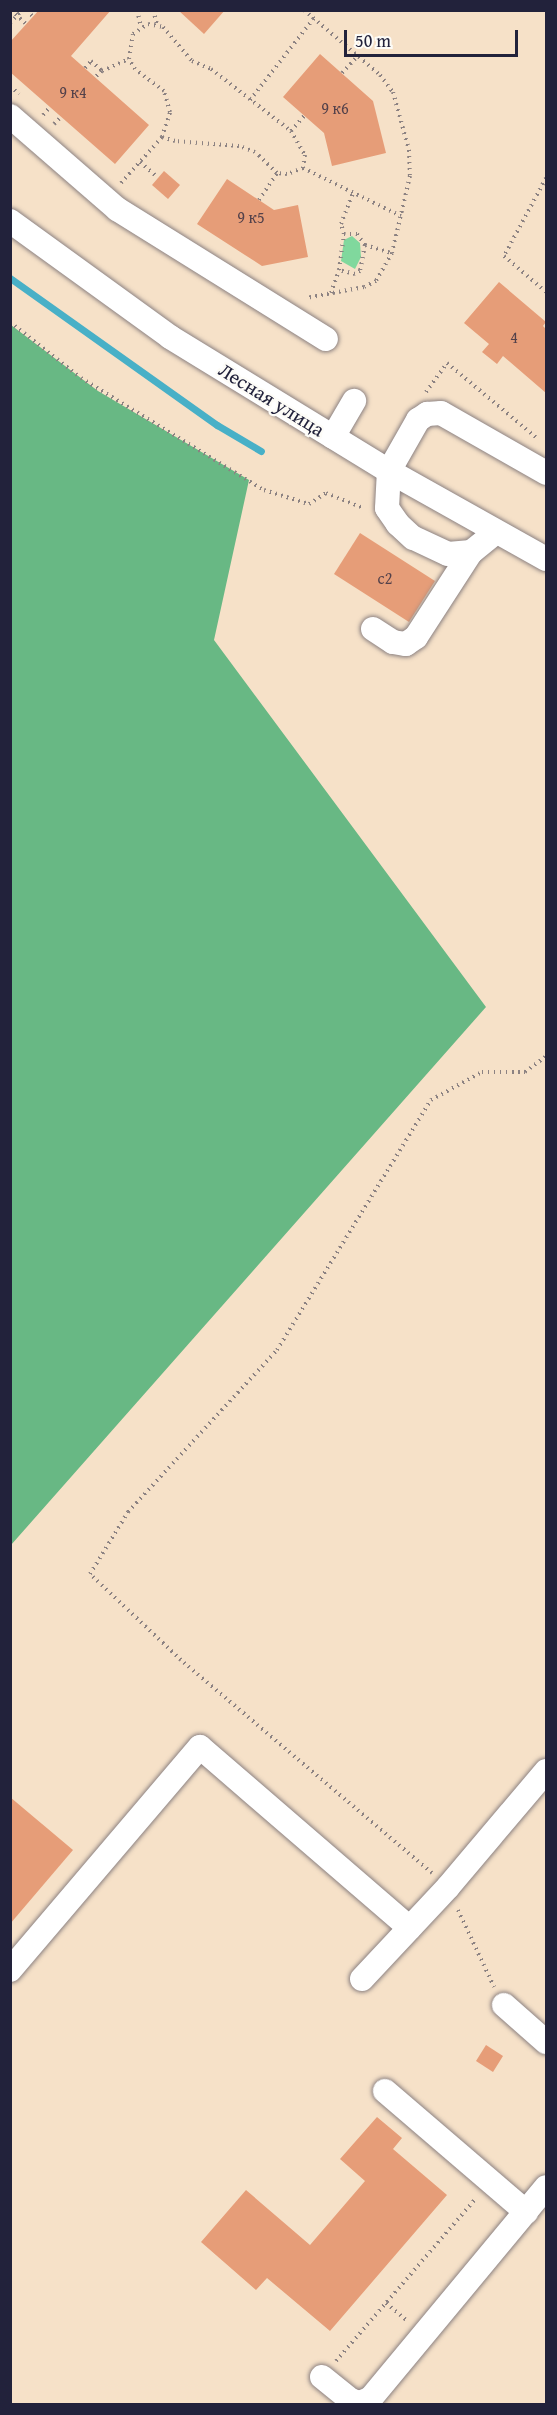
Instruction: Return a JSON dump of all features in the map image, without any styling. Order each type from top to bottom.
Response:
[{"type":"street","points":[[19,108],[114,192],[271,305],[326,339]]},
{"type":"street","name":"Лесная улица","points":[[10,221],[170,337],[389,471],[546,560]]},
{"type":"street","points":[[333,437],[354,401]]},
{"type":"street","points":[[471,552],[448,554],[430,547],[398,524],[387,508],[389,471],[418,420],[428,414],[441,413],[546,473]]},
{"type":"street","points":[[373,629],[393,642],[406,644],[416,637],[471,552],[496,532]]},
{"type":"street","points":[[10,1970],[200,1747],[410,1928]]},
{"type":"street","points":[[363,1979],[448,1887],[546,1771]]},
{"type":"street","points":[[504,2006],[546,2042]]},
{"type":"street","points":[[385,2091],[526,2212]]},
{"type":"street","points":[[322,2377],[350,2400],[360,2403],[371,2398],[546,2187]]},
{"type":"path","points":[[11,10],[26,24]]},
{"type":"path","points":[[10,23],[22,10]]},
{"type":"path","points":[[27,10],[33,17]]},
{"type":"path","points":[[137,10],[141,27]]},
{"type":"path","points":[[153,10],[157,25]]},
{"type":"path","points":[[271,305],[376,281],[392,253],[410,176],[409,150],[393,92],[358,56],[304,10]]},
{"type":"path","points":[[250,100],[314,18]]},
{"type":"path","points":[[129,59],[133,34],[141,27],[157,25],[172,33],[181,51],[192,61],[211,69],[291,131],[305,154],[303,168]]},
{"type":"path","points":[[342,73],[358,56]]},
{"type":"path","points":[[96,77],[102,71],[129,59]]},
{"type":"path","points":[[114,192],[162,137],[170,100],[129,59]]},
{"type":"path","points":[[85,68],[91,61],[102,71]]},
{"type":"path","points":[[10,86],[19,108]]},
{"type":"path","points":[[43,115],[50,107]]},
{"type":"path","points":[[35,108],[62,132]]},
{"type":"path","points":[[291,131],[304,116]]},
{"type":"path","points":[[54,124],[61,117]]},
{"type":"path","points":[[162,137],[175,141],[239,146],[255,152],[277,173],[287,174],[303,168],[401,216]]},
{"type":"path","points":[[140,162],[155,175]]},
{"type":"path","points":[[259,200],[277,173]]},
{"type":"path","points":[[112,176],[114,192]]},
{"type":"path","points":[[546,178],[504,256],[546,292]]},
{"type":"path","points":[[114,192],[130,190]]},
{"type":"path","points":[[331,293],[339,270],[344,234],[341,224],[353,192]]},
{"type":"path","points":[[344,234],[357,234],[365,245],[392,253]]},
{"type":"path","points":[[339,270],[355,274],[360,271],[365,245]]},
{"type":"path","points":[[10,322],[81,378],[264,489],[309,504],[326,493],[355,502],[368,512],[387,508]]},
{"type":"path","points":[[418,420],[418,406],[447,363],[546,447]]},
{"type":"path","points":[[504,2006],[479,1960],[448,1887],[181,1660],[90,1574],[128,1512],[277,1350],[431,1100],[483,1072],[525,1072],[546,1056]]},
{"type":"path","points":[[322,2377],[490,2181]]},
{"type":"green space","points":[[352,236],[360,243],[361,257],[355,269],[341,261],[344,240]]},
{"type":"green space","points":[[11,325],[98,391],[249,480],[214,640],[486,1007],[11,1545]]},
{"type":"building","points":[[39,10],[111,10],[71,56],[149,125],[115,164],[10,72],[10,42]]},
{"type":"building","points":[[178,10],[225,10],[204,34]]},
{"type":"building","points":[[320,54],[373,101],[386,153],[332,166],[324,133],[283,97]]},
{"type":"building","points":[[164,171],[180,185],[168,199],[152,185]]},
{"type":"building","points":[[227,179],[274,210],[298,205],[308,257],[262,266],[197,224]]},
{"type":"building","points":[[499,282],[546,322],[543,326],[546,329],[546,393],[503,356],[497,364],[482,352],[489,344],[464,323]]},
{"type":"building","points":[[360,533],[435,581],[409,622],[334,574]]},
{"type":"building","points":[[10,1797],[73,1850],[10,1924]]},
{"type":"building","points":[[486,2045],[503,2056],[493,2072],[476,2061]]},
{"type":"building","points":[[377,2117],[402,2138],[393,2149],[447,2195],[330,2331],[267,2278],[256,2290],[201,2242],[246,2190],[310,2245],[365,2181],[340,2159]]},
{"type":"waterway","points":[[10,278],[217,425],[261,451]]}]
